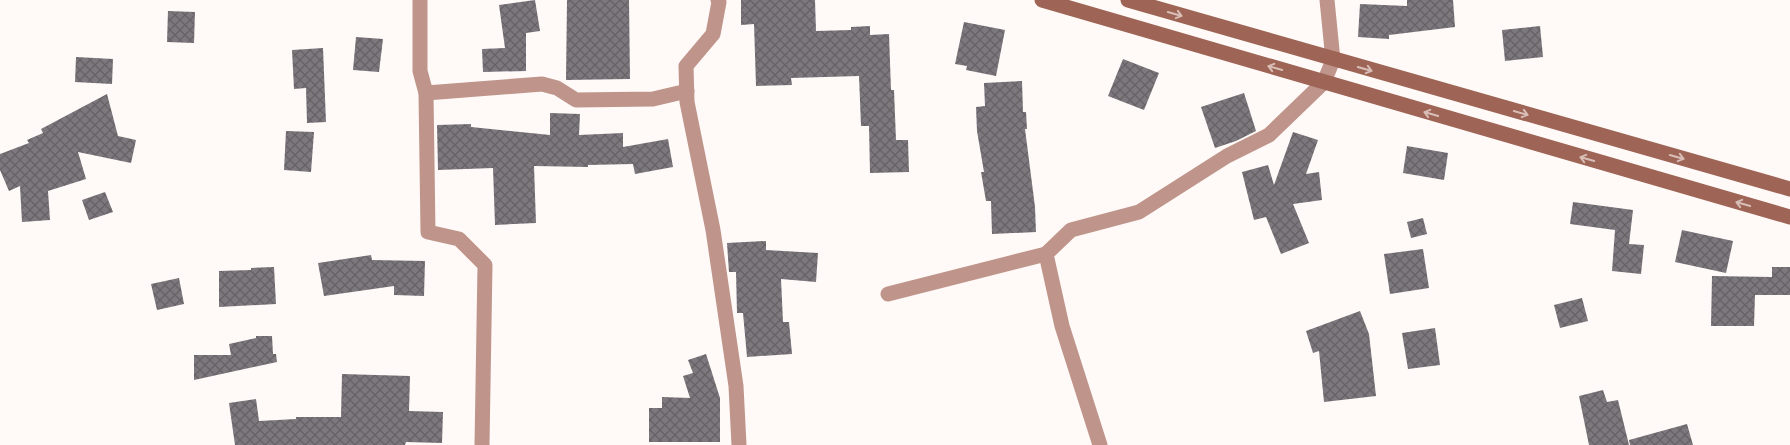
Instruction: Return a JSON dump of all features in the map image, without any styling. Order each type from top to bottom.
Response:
[{"type":"street","points":[[420,0],[420,71],[426,93],[428,232],[459,239],[485,265],[482,445]]},
{"type":"street","points":[[718,0],[713,34],[686,66],[687,102],[713,230],[736,386],[739,445]]},
{"type":"street","points":[[1042,0],[1790,218]]},
{"type":"street","points":[[1128,0],[1790,189]]},
{"type":"street","points":[[888,294],[1046,254],[1071,230],[1139,212],[1227,156],[1269,135],[1324,82],[1333,60],[1327,0]]},
{"type":"street","points":[[426,93],[542,84],[557,88],[576,100],[653,99],[687,90]]},
{"type":"street","points":[[1046,254],[1062,326],[1100,445]]},
{"type":"building","points":[[535,0],[540,31],[526,33],[526,71],[483,72],[482,49],[505,48],[499,5]]},
{"type":"building","points":[[567,0],[629,0],[630,79],[566,80]]},
{"type":"building","points":[[741,0],[815,0],[816,31],[851,30],[851,27],[870,26],[870,35],[889,34],[891,90],[894,90],[896,140],[908,140],[909,172],[870,173],[869,126],[861,126],[859,76],[791,78],[792,85],[756,86],[754,24],[741,25]]},
{"type":"building","points":[[1407,0],[1453,0],[1455,27],[1389,35],[1389,39],[1358,37],[1360,4],[1407,6]]},
{"type":"building","points":[[168,11],[195,12],[194,43],[167,42]]},
{"type":"building","points":[[964,22],[1005,30],[996,76],[966,70],[967,66],[955,64]]},
{"type":"building","points":[[1540,26],[1543,57],[1505,61],[1502,30]]},
{"type":"building","points":[[356,37],[383,39],[379,72],[353,70]]},
{"type":"building","points":[[323,48],[326,122],[307,123],[306,88],[294,89],[292,50]]},
{"type":"building","points":[[76,57],[113,59],[112,84],[75,82]]},
{"type":"building","points":[[1123,59],[1159,73],[1144,110],[1108,96]]},
{"type":"building","points":[[1022,81],[1023,112],[1026,112],[1027,129],[1025,129],[1035,207],[1036,232],[992,234],[991,201],[986,201],[981,172],[984,172],[977,131],[976,107],[985,106],[984,83]]},
{"type":"building","points":[[1244,93],[1256,131],[1236,141],[1215,148],[1201,107]]},
{"type":"building","points":[[107,94],[118,136],[136,140],[131,163],[78,152],[86,179],[48,191],[50,220],[22,222],[20,186],[9,191],[0,170],[0,154],[29,143],[27,140],[43,133],[41,129]]},
{"type":"building","points":[[550,113],[580,114],[579,135],[623,133],[623,147],[668,139],[673,167],[635,174],[633,164],[588,165],[588,167],[534,166],[536,223],[495,225],[493,168],[438,170],[437,125],[471,124],[471,127],[550,135]]},
{"type":"building","points":[[286,131],[314,132],[311,172],[284,170]]},
{"type":"building","points":[[1293,132],[1318,140],[1306,174],[1319,172],[1322,200],[1293,204],[1309,243],[1281,254],[1266,217],[1254,220],[1242,172],[1268,165],[1274,185]]},
{"type":"building","points":[[1407,146],[1448,153],[1444,180],[1403,173]]},
{"type":"building","points":[[105,192],[113,212],[89,220],[82,200]]},
{"type":"building","points":[[1573,202],[1633,210],[1629,244],[1644,245],[1641,274],[1612,271],[1615,230],[1570,224]]},
{"type":"building","points":[[1423,218],[1427,234],[1411,238],[1407,222]]},
{"type":"building","points":[[1682,230],[1733,241],[1726,273],[1675,262]]},
{"type":"building","points":[[766,241],[766,250],[818,253],[816,282],[781,279],[783,322],[789,322],[792,354],[747,357],[743,313],[737,313],[736,272],[729,272],[727,243]]},
{"type":"building","points":[[1423,249],[1429,288],[1390,294],[1384,254]]},
{"type":"building","points":[[371,255],[372,260],[425,261],[424,296],[394,295],[394,286],[324,296],[318,263]]},
{"type":"building","points":[[274,267],[276,304],[219,307],[219,271]]},
{"type":"building","points":[[1772,267],[1790,267],[1790,295],[1755,295],[1754,326],[1711,326],[1712,276],[1772,277]]},
{"type":"building","points":[[179,278],[184,304],[157,310],[151,284]]},
{"type":"building","points":[[1582,298],[1588,321],[1560,328],[1554,305]]},
{"type":"building","points":[[1360,311],[1369,334],[1376,396],[1324,402],[1319,351],[1313,353],[1306,331]]},
{"type":"building","points":[[1435,328],[1440,365],[1408,369],[1402,333]]},
{"type":"building","points":[[256,336],[272,336],[273,354],[276,354],[277,362],[194,380],[194,355],[231,355],[229,344],[256,338]]},
{"type":"building","points":[[706,354],[720,398],[720,442],[649,442],[649,408],[662,408],[662,397],[690,398],[683,376],[693,373],[688,360]]},
{"type":"building","points":[[342,374],[410,376],[409,411],[443,412],[442,443],[406,442],[405,445],[235,445],[229,403],[256,399],[259,421],[296,419],[296,417],[341,417]]},
{"type":"building","points":[[1603,390],[1607,402],[1618,400],[1629,445],[1589,445],[1579,396]]},
{"type":"building","points":[[1687,424],[1693,445],[1630,445],[1629,440]]}]
